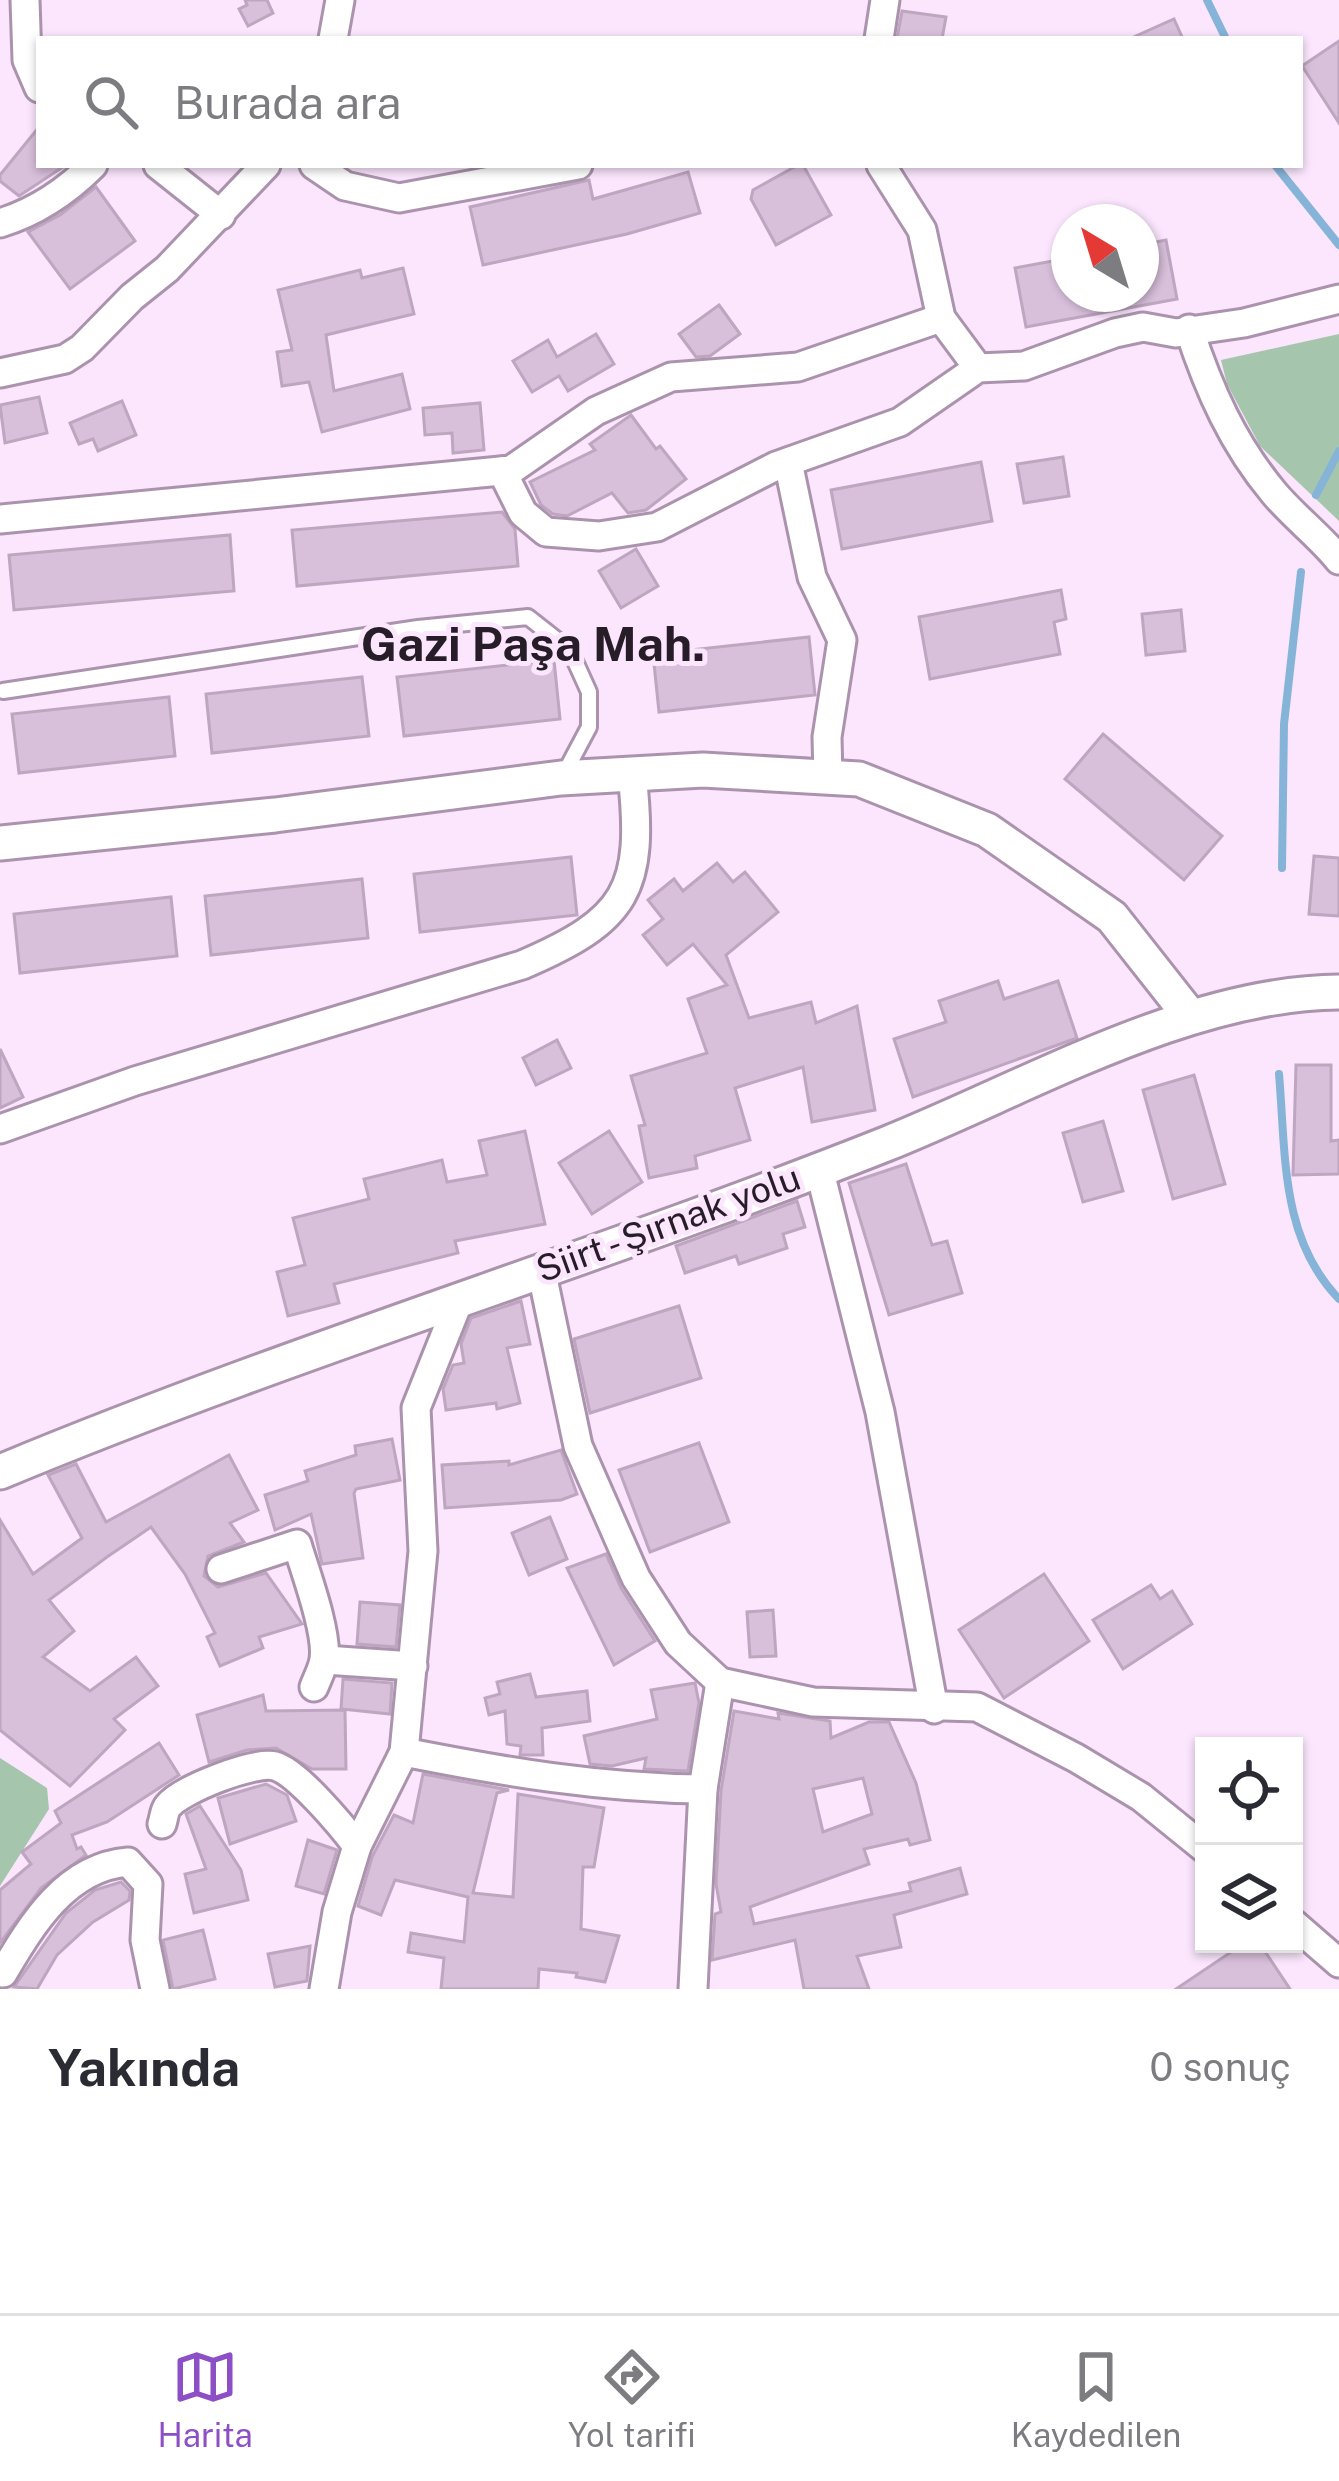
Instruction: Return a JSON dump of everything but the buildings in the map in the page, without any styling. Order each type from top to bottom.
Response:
[{"type":"street","points":[[25,0],[27,59],[36,81]]},
{"type":"street","points":[[334,36],[340,0]]},
{"type":"street","points":[[879,36],[885,0]]},
{"type":"street","points":[[0,223],[71,187],[90,168]]},
{"type":"street","points":[[162,168],[221,215]]},
{"type":"street","points":[[0,373],[64,359],[82,348],[263,168]]},
{"type":"street","points":[[318,168],[345,186],[400,199],[562,168]]},
{"type":"street","points":[[883,168],[922,230],[941,318],[978,368]]},
{"type":"street","points":[[502,471],[523,513],[546,532],[599,536],[657,527],[788,462],[900,422],[978,368],[1024,366],[1143,327],[1176,333],[1244,323],[1339,298]]},
{"type":"street","points":[[0,519],[511,470],[596,411],[671,377],[798,368],[941,318]]},
{"type":"street","points":[[1190,329],[1214,401],[1251,464],[1339,560]]},
{"type":"street","points":[[788,462],[812,577],[842,640],[827,737],[828,777]]},
{"type":"street","points":[[0,843],[275,815],[561,778],[704,770],[859,779],[987,830],[1112,917],[1190,1016]]},
{"type":"street","points":[[0,1129],[135,1081],[522,965],[577,942],[616,910],[630,868],[638,831],[632,774]]},
{"type":"street","name":"Siirt - Şırnak yolu","points":[[0,1472],[147,1411],[884,1144],[1190,1016],[1260,998],[1339,992]]},
{"type":"street","points":[[819,1168],[880,1412],[934,1708]]},
{"type":"street","points":[[541,1269],[586,1465],[636,1578],[678,1643],[720,1682],[812,1702],[977,1707],[1142,1797],[1200,1845]]},
{"type":"street","points":[[324,1989],[337,1912],[357,1846],[404,1752],[423,1551],[416,1408],[460,1298]]},
{"type":"street","points":[[221,1569],[297,1544],[314,1594],[325,1660],[314,1688]]},
{"type":"street","points":[[325,1660],[412,1666]]},
{"type":"street","points":[[693,1989],[703,1789],[720,1682]]},
{"type":"street","points":[[404,1752],[513,1774],[633,1788],[703,1789]]},
{"type":"street","points":[[162,1824],[168,1806],[213,1780],[258,1766],[276,1766],[357,1846]]},
{"type":"street","points":[[3,1973],[55,1898],[111,1863],[128,1862],[148,1884],[145,1940],[155,1989]]},
{"type":"street","points":[[1303,1932],[1339,1963]]},
{"type":"lane","points":[[3,691],[418,628],[528,617],[570,650],[590,692],[589,727],[561,778]]},
{"type":"green space","points":[[1339,334],[1339,521],[1260,446],[1227,384],[1221,360]]},
{"type":"green space","points":[[0,1758],[47,1788],[49,1809],[0,1886]]},
{"type":"waterway","points":[[1207,0],[1225,36]]},
{"type":"waterway","points":[[1277,168],[1339,245]]},
{"type":"waterway","points":[[1316,495],[1339,451]]},
{"type":"waterway","points":[[1282,868],[1284,724],[1301,572]]},
{"type":"waterway","points":[[1279,1074],[1296,1222],[1320,1275],[1339,1299]]},
{"type":"district","name":"Gazi Paşa Mah.","points":[[533,644]]}]
